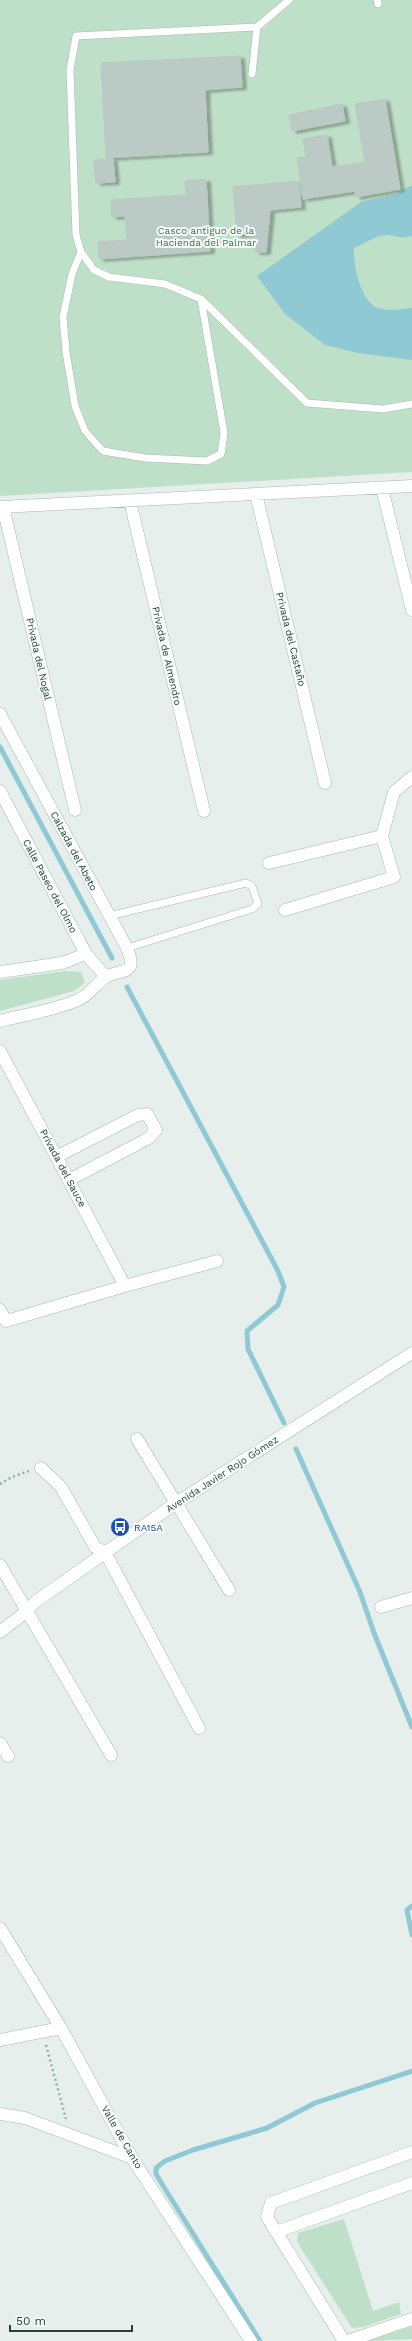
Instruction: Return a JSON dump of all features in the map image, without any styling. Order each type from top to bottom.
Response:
[{"type":"street","points":[[2,507],[412,486]]},
{"type":"street","points":[[382,488],[412,610]]},
{"type":"street","name":"Privada del Castaño","points":[[256,494],[325,783]]},
{"type":"street","name":"Privada de Almendro","points":[[130,501],[204,811]]},
{"type":"street","name":"Privada del Nogal","points":[[2,507],[75,810]]},
{"type":"street","name":"Calzada del Abeto","points":[[0,714],[127,948],[130,957],[130,966],[126,972],[106,977]]},
{"type":"street","points":[[285,910],[394,877],[382,836],[394,792],[412,777]]},
{"type":"street","name":"Calle Paseo del Olmo","points":[[0,791],[86,954],[106,977]]},
{"type":"street","points":[[269,863],[382,836]]},
{"type":"street","points":[[0,972],[62,963],[86,954]]},
{"type":"street","points":[[0,1021],[77,1000],[93,991],[106,977]]},
{"type":"street","name":"Privada del Sauce","points":[[0,1051],[125,1286]]},
{"type":"street","points":[[56,1157],[138,1115],[147,1114],[151,1120],[156,1130],[149,1138],[69,1180]]},
{"type":"street","points":[[0,1310],[6,1321],[217,1261]]},
{"type":"street","name":"Avenida Javier Rojo Gómez","points":[[0,1632],[27,1611],[35,1602],[176,1503],[412,1352]]},
{"type":"street","points":[[137,1439],[229,1590]]},
{"type":"street","points":[[41,1468],[61,1487],[95,1547],[105,1552],[199,1728]]},
{"type":"street","points":[[0,1566],[111,1755]]},
{"type":"street","points":[[382,1607],[412,1598]]},
{"type":"street","points":[[0,1743],[8,1756]]},
{"type":"street","name":"Valle de Canto","points":[[0,1928],[61,2028],[132,2158],[251,2341]]},
{"type":"street","points":[[0,2040],[61,2028]]},
{"type":"street","points":[[0,2114],[25,2118],[132,2158]]},
{"type":"street","points":[[344,2341],[267,2217],[271,2203],[412,2152]]},
{"type":"street","points":[[276,2232],[412,2183]]},
{"type":"street","points":[[348,2341],[412,2319]]},
{"type":"lane","points":[[289,0],[257,27],[76,36],[70,70],[76,235],[81,252],[94,270],[109,277],[165,284],[201,299],[307,403],[383,409],[412,404]]},
{"type":"lane","points":[[252,74],[257,27]]},
{"type":"lane","points":[[81,252],[72,274],[63,317],[66,352],[78,413],[85,432],[103,451],[145,458],[207,461],[221,454],[224,433],[201,299]]},
{"type":"lane","points":[[109,916],[246,883],[252,886],[258,904],[252,909],[127,948]]},
{"type":"path","points":[[0,1484],[12,1477],[41,1468]]},
{"type":"path","points":[[42,2032],[71,2135]]},
{"type":"green space","name":"Casco antiguo de la Hacienda del Palmar","points":[[0,0],[412,0],[412,472],[0,496]]},
{"type":"green space","points":[[65,971],[81,972],[85,983],[74,991],[0,1011],[0,980]]},
{"type":"green space","points":[[344,2219],[373,2311],[399,2302],[401,2314],[363,2327],[352,2328],[297,2242],[298,2233]]},
{"type":"green space","points":[[412,2326],[412,2339],[371,2341],[371,2340]]},
{"type":"water","points":[[412,185],[412,236],[401,237],[383,235],[354,248],[354,256],[357,274],[363,293],[374,306],[385,310],[412,308],[412,360],[358,353],[325,345],[285,314],[257,276],[361,202],[397,194]]},
{"type":"building","points":[[240,56],[242,87],[205,90],[208,152],[106,158],[101,63]]},
{"type":"building","points":[[385,99],[400,189],[356,197],[355,191],[303,199],[297,158],[306,157],[303,139],[327,135],[332,167],[365,162],[355,104]]},
{"type":"building","points":[[342,104],[345,121],[292,131],[289,115]]},
{"type":"building","points":[[113,159],[115,182],[96,183],[94,160]]},
{"type":"building","points":[[206,179],[210,251],[99,259],[98,242],[127,240],[125,216],[112,217],[111,200],[186,195],[185,181]]},
{"type":"building","points":[[299,181],[301,207],[270,210],[266,252],[255,252],[256,233],[237,235],[233,187]]},
{"type":"waterway","points":[[0,747],[112,958]]},
{"type":"waterway","points":[[127,987],[278,1271],[284,1287],[278,1305],[247,1331],[248,1349],[284,1423]]},
{"type":"waterway","points":[[296,1449],[360,1592],[374,1633],[412,1727]]},
{"type":"waterway","points":[[412,1906],[407,1910],[412,1935]]},
{"type":"waterway","points":[[260,2341],[162,2184],[156,2174],[156,2168],[165,2161],[193,2150],[267,2128],[315,2103],[412,2071]]},
{"type":"place","name":"RA15A","points":[[120,1527]]}]
